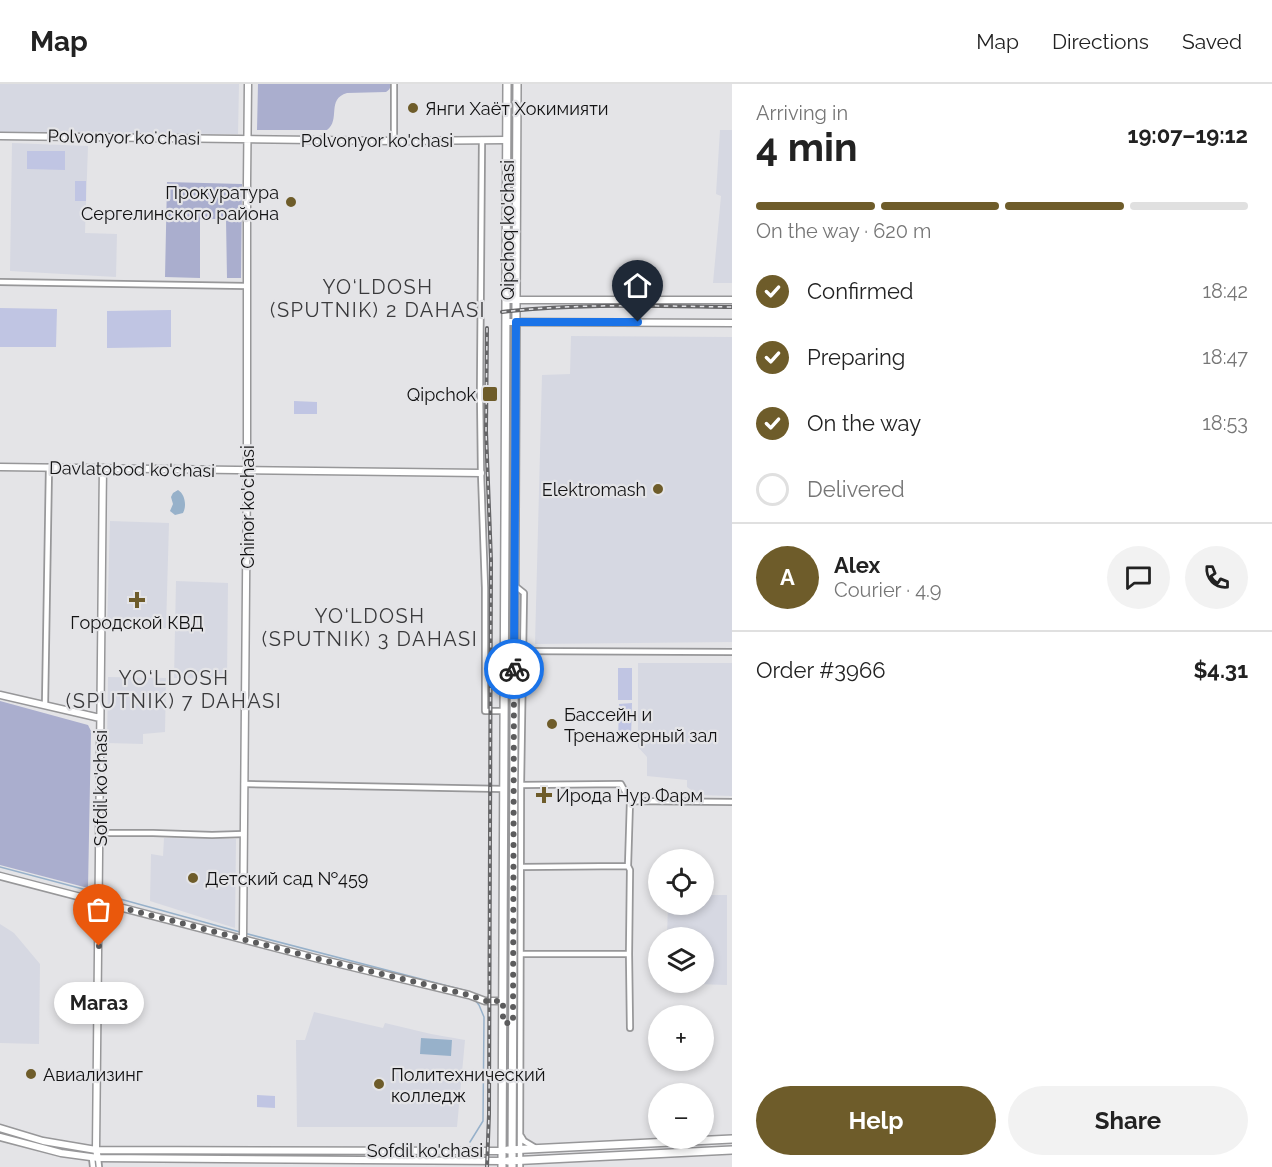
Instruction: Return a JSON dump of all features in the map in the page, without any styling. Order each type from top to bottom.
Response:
[{"type":"main road","name":"Qipchoq ko'chasi","points":[[502,1164],[507,84]]},
{"type":"main road","name":"Qipchoq ko'chasi","points":[[517,84],[513,1023],[517,1164]]},
{"type":"main road","points":[[507,153],[516,153]]},
{"type":"main road","points":[[506,425],[515,424]]},
{"type":"main road","points":[[505,585],[514,585]]},
{"type":"main road","points":[[504,730],[514,730]]},
{"type":"main road","points":[[503,1023],[513,1023]]},
{"type":"main road","points":[[502,1151],[732,1139]]},
{"type":"main road","points":[[502,1164],[517,1164],[538,1159],[732,1150]]},
{"type":"main road","points":[[502,1151],[517,1164]]},
{"type":"street","name":"Chinor ko'chasi","points":[[243,935],[248,470],[248,84]]},
{"type":"street","points":[[393,84],[394,141]]},
{"type":"street","name":"Polvonyor koʻchasi","points":[[0,136],[248,138]]},
{"type":"street","name":"Polvonyor ko'chasi","points":[[248,138],[394,141],[507,140]]},
{"type":"street","points":[[482,140],[481,473],[485,588],[485,711],[504,711]]},
{"type":"street","points":[[0,282],[247,286]]},
{"type":"street","points":[[506,300],[732,300]]},
{"type":"street","points":[[506,322],[732,323]]},
{"type":"street","name":"Davlatobod ko'chasi","points":[[0,467],[481,473]]},
{"type":"street","points":[[45,705],[49,467]]},
{"type":"street","name":"Sofdil ko'chasi","points":[[93,1167],[96,1150],[100,896],[103,468]]},
{"type":"street","name":"Qipchoq ko'chasi","points":[[514,585],[524,593],[520,1133],[516,1150]]},
{"type":"street","points":[[514,651],[732,652]]},
{"type":"street","points":[[0,695],[100,718]]},
{"type":"street","points":[[244,784],[504,789]]},
{"type":"street","points":[[521,784],[621,784],[630,801],[628,866],[630,870],[630,1028]]},
{"type":"street","points":[[630,801],[732,802]]},
{"type":"street","points":[[100,833],[212,836],[244,834]]},
{"type":"street","points":[[521,867],[628,866]]},
{"type":"street","points":[[0,876],[100,896],[485,1001],[503,1001]]},
{"type":"street","points":[[521,954],[629,954]]},
{"type":"street","points":[[0,1128],[43,1141],[96,1150]]},
{"type":"street","points":[[520,1133],[524,1141],[538,1149]]},
{"type":"street","points":[[0,1137],[36,1148],[95,1158]]},
{"type":"street","name":"Sofdil ko'chasi","points":[[96,1150],[502,1151]]},
{"type":"street","points":[[309,1150],[309,1160]]},
{"type":"street","points":[[477,1150],[477,1161]]},
{"type":"street","name":"Sofdil ko'chasi","points":[[95,1158],[477,1161],[502,1164]]},
{"type":"street","name":"Sofdil ko'chasi","points":[[95,1158],[99,1167]]},
{"type":"shaded area","points":[[0,84],[239,84],[238,134],[0,133]]},
{"type":"shaded area","points":[[258,84],[390,84],[390,89],[386,92],[347,93],[341,96],[335,105],[331,126],[327,130],[257,130]]},
{"type":"shaded area","points":[[720,130],[732,130],[732,283],[713,283],[721,196],[716,194]]},
{"type":"shaded area","points":[[12,143],[88,146],[85,233],[117,234],[116,277],[10,271]]},
{"type":"shaded area","points":[[27,151],[65,151],[65,170],[27,169]]},
{"type":"shaded area","points":[[75,181],[86,181],[86,201],[75,201]]},
{"type":"shaded area","points":[[167,182],[242,184],[241,278],[227,278],[226,219],[200,219],[200,278],[165,277]]},
{"type":"shaded area","points":[[0,308],[57,309],[56,347],[0,347]]},
{"type":"shaded area","points":[[171,310],[171,347],[107,348],[107,311]]},
{"type":"shaded area","points":[[571,336],[732,337],[732,642],[535,644],[542,375],[570,374]]},
{"type":"shaded area","points":[[294,401],[317,402],[317,414],[294,414]]},
{"type":"shaded area","points":[[178,490],[184,497],[185,507],[183,513],[175,515],[170,511],[173,504],[171,497]]},
{"type":"shaded area","name":"Городской КВД","points":[[110,521],[169,523],[166,628],[107,630]]},
{"type":"shaded area","points":[[176,581],[228,583],[227,679],[174,678]]},
{"type":"shaded area","points":[[638,663],[732,663],[732,796],[698,795],[687,787],[687,780],[647,776],[647,757],[638,747]]},
{"type":"shaded area","points":[[618,668],[632,668],[632,700],[618,700]]},
{"type":"shaded area","points":[[108,677],[166,678],[165,732],[143,734],[143,744],[107,743]]},
{"type":"shaded area","points":[[0,701],[88,725],[91,731],[88,888],[0,865]]},
{"type":"shaded area","points":[[632,703],[631,740],[618,740],[619,704]]},
{"type":"shaded area","name":"Детский сад №459","points":[[164,838],[236,839],[235,928],[150,901],[151,854],[163,856]]},
{"type":"shaded area","points":[[714,895],[727,895],[727,985],[714,985],[714,927],[667,927],[668,915],[714,915]]},
{"type":"shaded area","points":[[0,924],[14,933],[40,964],[39,1044],[0,1043]]},
{"type":"shaded area","name":"Политехнический колледж","points":[[314,1012],[383,1028],[385,1023],[465,1040],[457,1127],[297,1127],[296,1040],[305,1040]]},
{"type":"shaded area","points":[[421,1038],[452,1040],[451,1056],[420,1054]]},
{"type":"shaded area","points":[[257,1095],[275,1096],[275,1108],[257,1107]]},
{"type":"waterway","points":[[0,867],[98,893]]},
{"type":"waterway","points":[[102,894],[240,932]]},
{"type":"waterway","points":[[244,933],[468,992]]},
{"type":"waterway","points":[[470,1142],[483,1121],[484,1017],[475,1000]]},
{"type":"railway","points":[[502,312],[588,306],[732,307]]},
{"type":"railway","points":[[487,328],[486,431],[491,560],[487,1167]]},
{"type":"way so far","points":[[99,946],[100,902],[469,995],[485,1001],[503,1001],[503,1023],[513,1023],[514,669]]},
{"type":"place","name":"Янги Хаёт Хокимияти","points":[[413,108]]},
{"type":"place","name":"Прокуратура Сергелинского района","points":[[291,202]]},
{"type":"place","name":"Qipchok","points":[[490,394]]},
{"type":"place","name":"Elektromash","points":[[658,489]]},
{"type":"place","name":"Городской КВД","points":[[137,600]]},
{"type":"place","name":"Бассейн и Тренажерный зал","points":[[552,724]]},
{"type":"place","name":"Ирода Нур Фарм","points":[[544,795]]},
{"type":"place","name":"Детский сад №459","points":[[193,878]]},
{"type":"place","name":"Магаз","points":[[99,946]]},
{"type":"place","name":"Авиализинг","points":[[31,1074]]},
{"type":"place","name":"Политехнический колледж","points":[[379,1084]]},
{"type":"district","name":"YO‘LDOSH (SPUTNIK) 2 DAHASI","points":[[378,298]]},
{"type":"district","name":"YO‘LDOSH (SPUTNIK) 3 DAHASI","points":[[370,628]]},
{"type":"district","name":"YO‘LDOSH (SPUTNIK) 7 DAHASI","points":[[174,690]]},
{"type":"route","points":[[514,669],[516,322],[638,322]]}]
